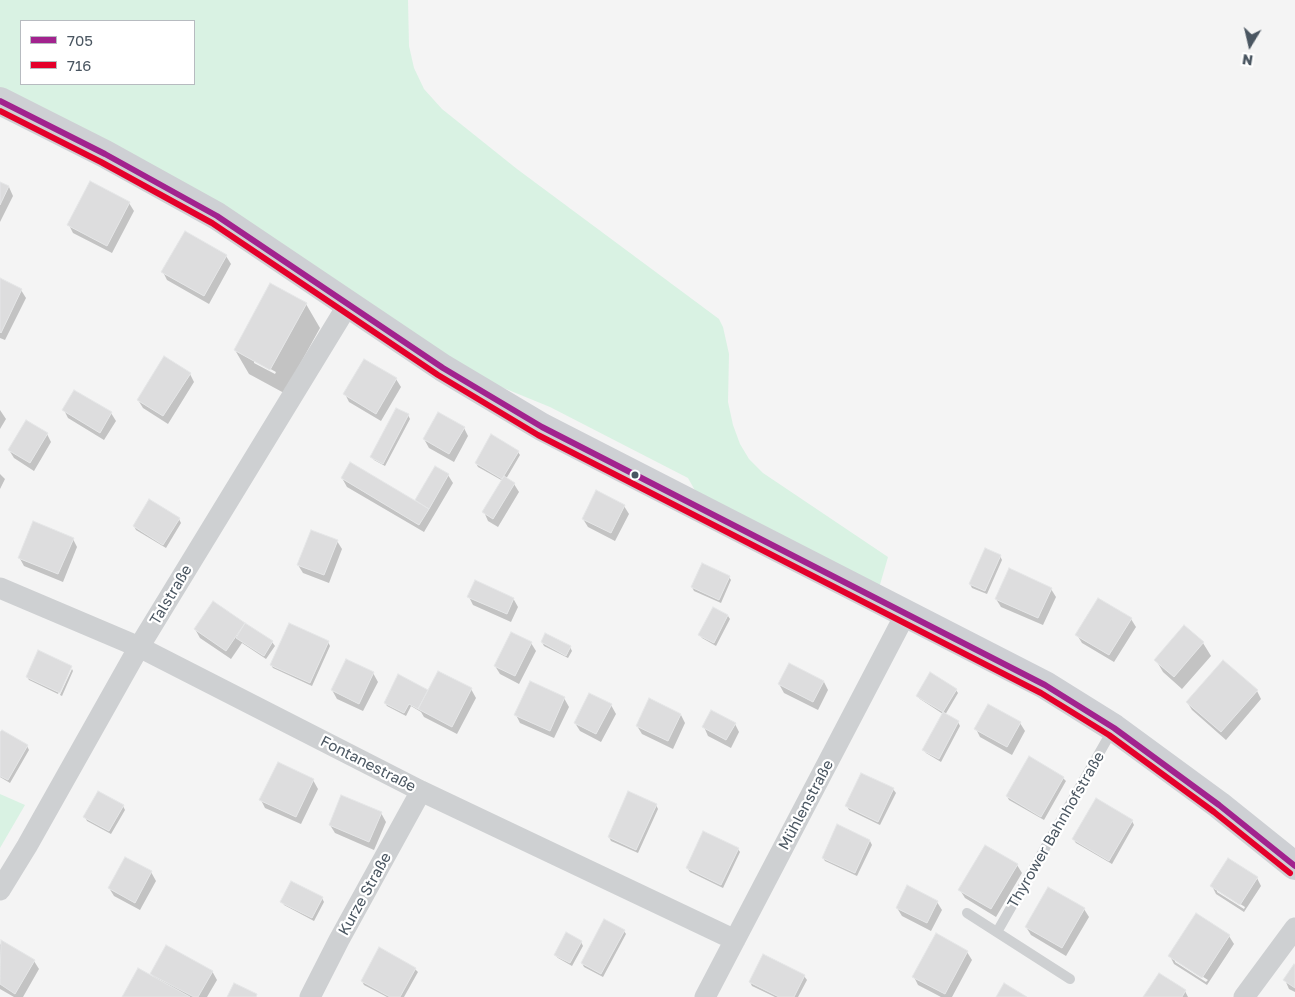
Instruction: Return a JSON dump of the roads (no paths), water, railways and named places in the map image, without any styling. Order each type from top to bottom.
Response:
[{"type":"main road","points":[[0,101],[105,154],[209,211],[443,368],[542,427],[1045,685],[1114,728],[1220,805],[1295,866]]},
{"type":"street","name":"Talstraße","points":[[0,890],[27,846],[139,647],[349,304]]},
{"type":"street","name":"Fontanestraße","points":[[0,588],[139,647],[421,791],[735,940]]},
{"type":"street","name":"Mühlenstraße","points":[[705,997],[906,613]]},
{"type":"street","name":"Kurze Straße","points":[[310,997],[339,940],[421,791]]},
{"type":"street","points":[[1244,997],[1295,928]]},
{"type":"lane","name":"Thyrower Bahnhofstraße","points":[[997,932],[1114,728]]},
{"type":"lane","points":[[967,913],[1070,979]]}]
